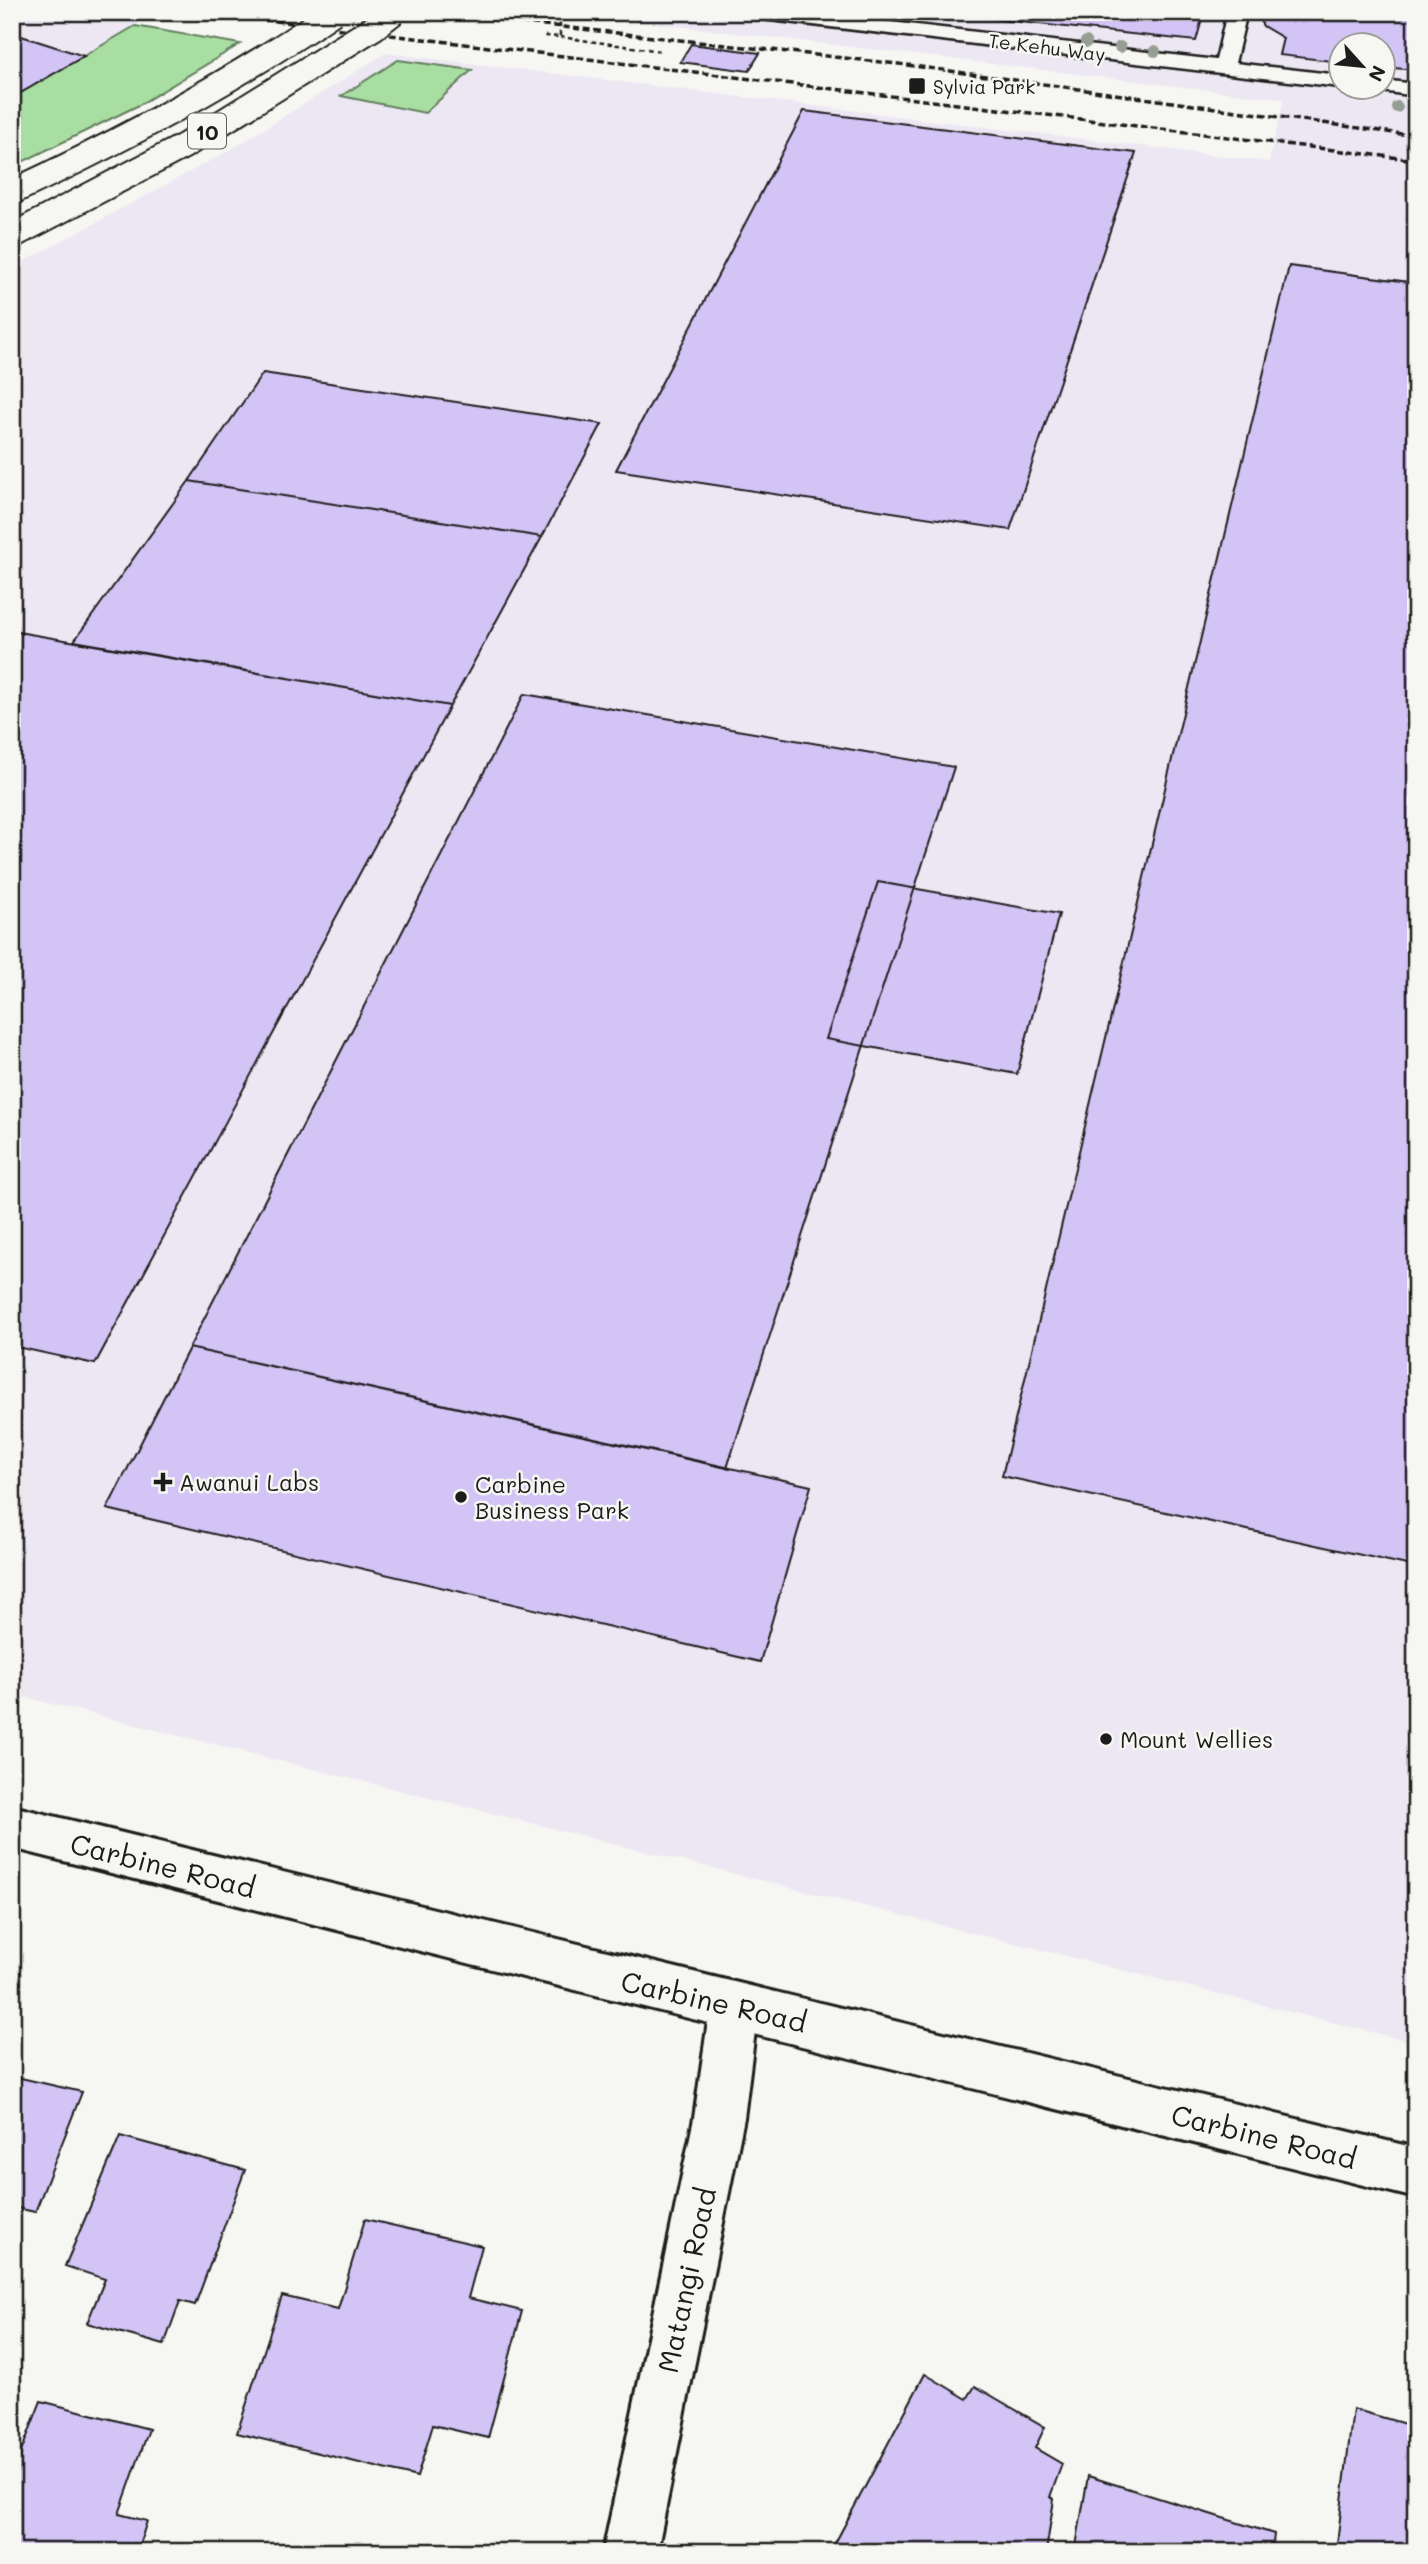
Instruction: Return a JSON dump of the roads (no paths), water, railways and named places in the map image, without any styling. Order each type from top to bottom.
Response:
[{"type":"main road","name":"10","points":[[12,192],[141,128],[218,86],[292,42],[334,12]]},
{"type":"main road","name":"10","points":[[12,236],[184,145],[394,12]]},
{"type":"main road","name":"Carbine Road","points":[[12,1827],[1416,2173]]},
{"type":"main road","name":"Matangi Road","points":[[630,2552],[719,2118],[734,2007]]},
{"type":"lane","name":"Te Kehu Way","points":[[753,12],[1326,79]]},
{"type":"lane","points":[[1224,68],[1237,12]]},
{"type":"lane","points":[[1396,88],[1416,90]]},
{"type":"railway","points":[[202,12],[1416,160]]},
{"type":"railway","points":[[427,12],[907,65],[1416,136]]},
{"type":"place","name":"Sylvia Park","points":[[917,86]]},
{"type":"place","name":"Awanui Labs","points":[[163,1482]]},
{"type":"place","name":"Carbine Business Park","points":[[461,1497]]},
{"type":"place","name":"Mount Wellies","points":[[1106,1739]]}]
